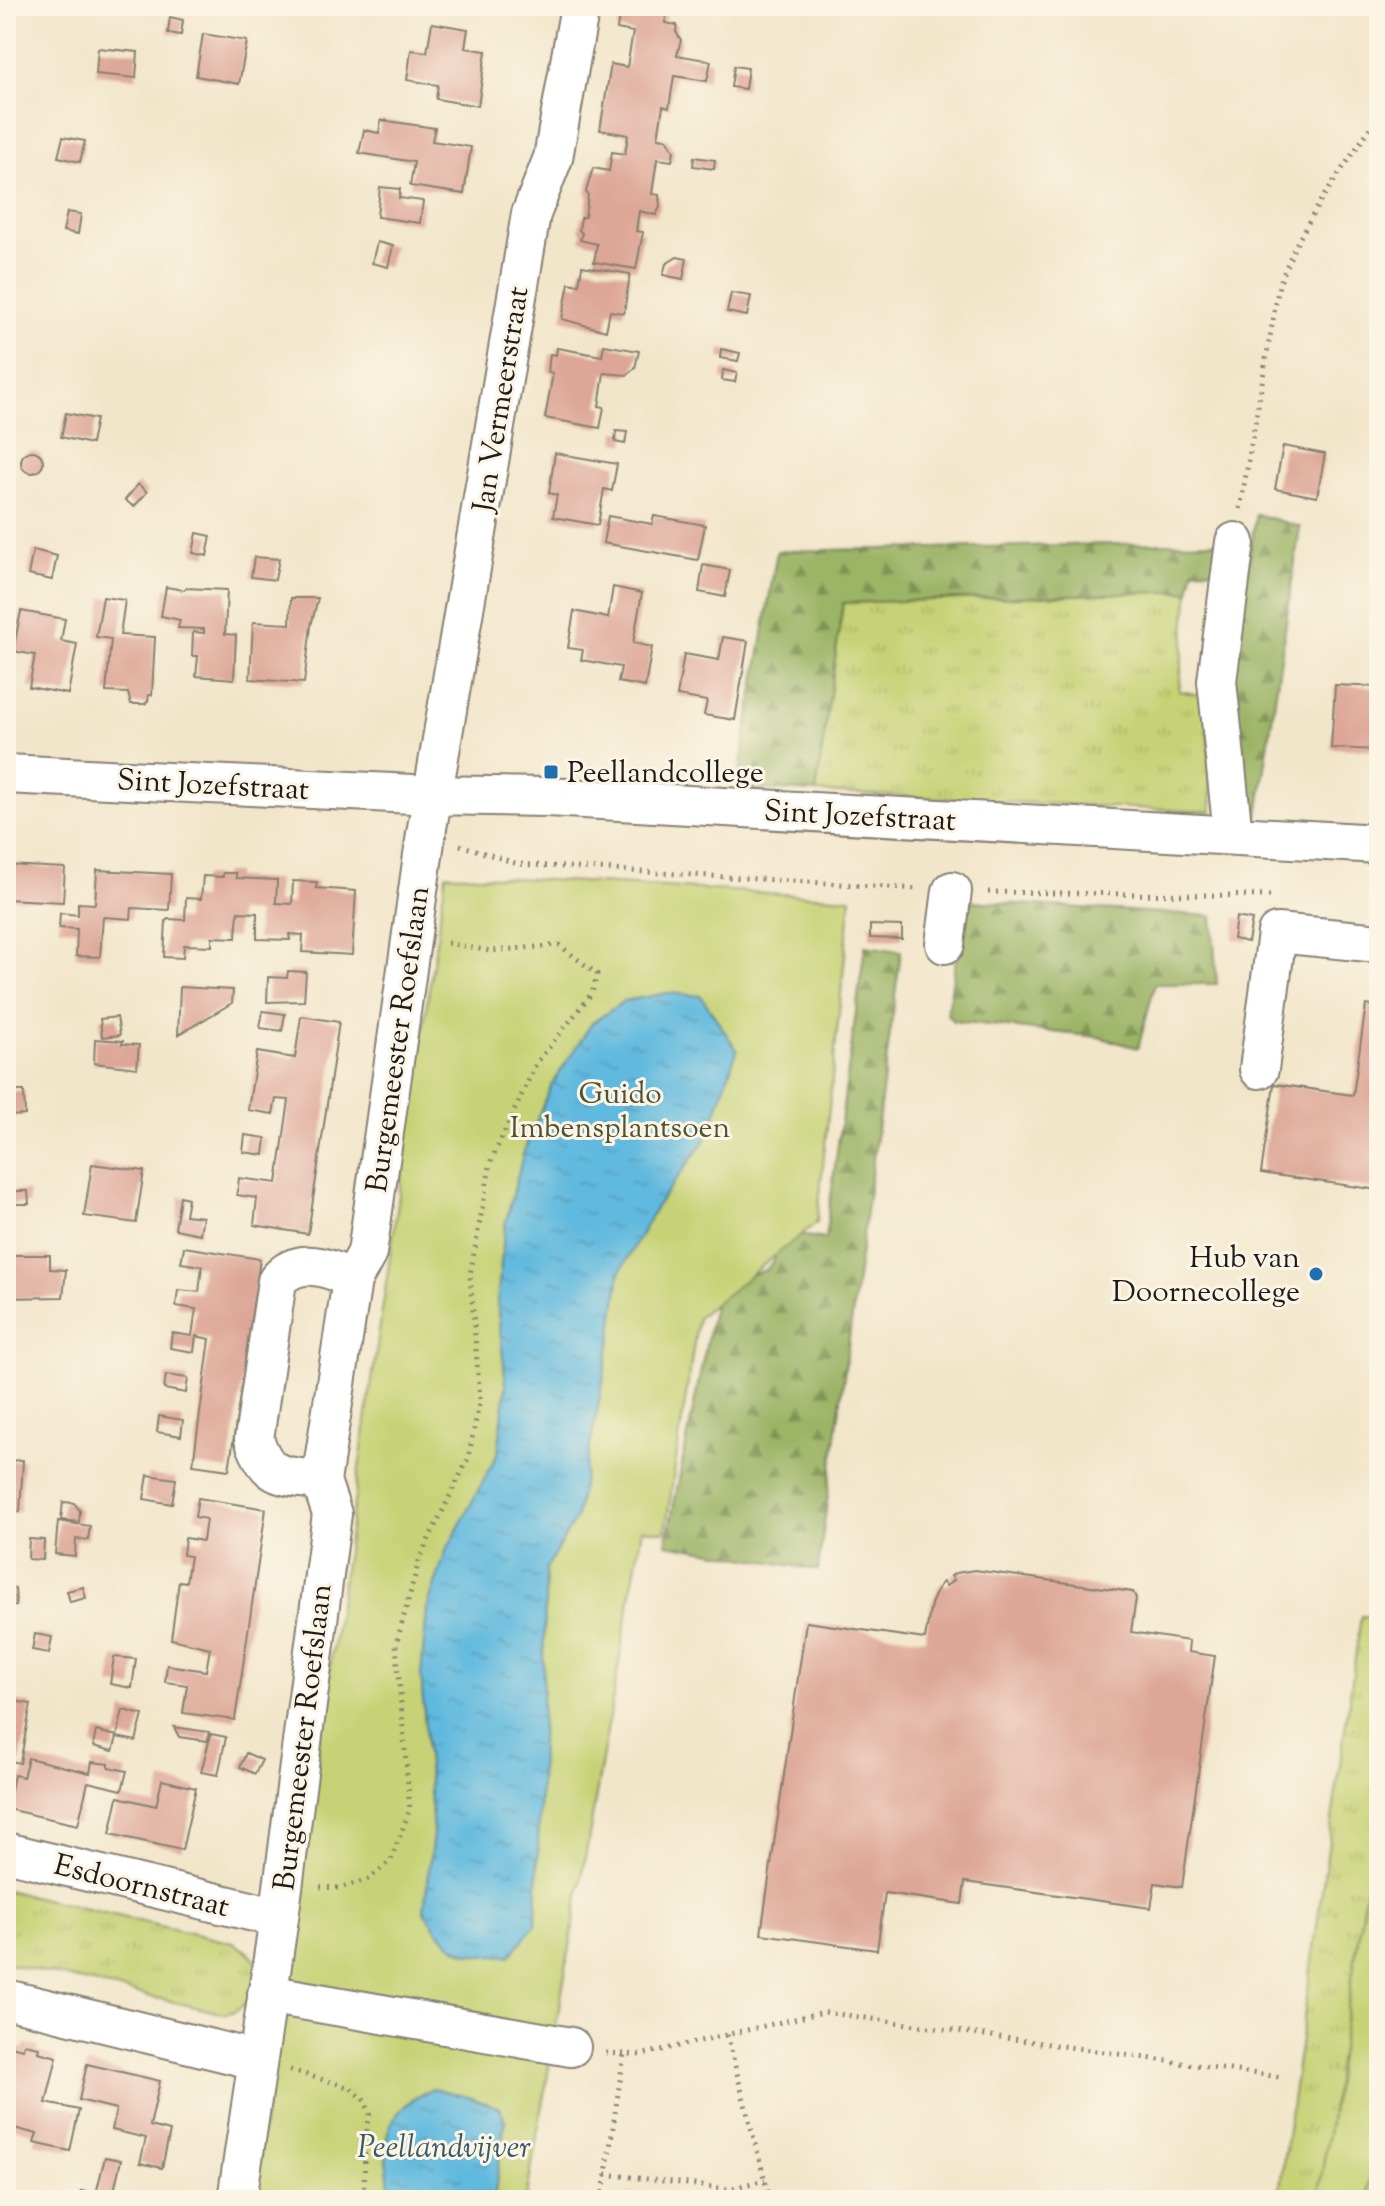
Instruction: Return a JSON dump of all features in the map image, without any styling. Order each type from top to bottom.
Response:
[{"type":"street","name":"Jan Vermeerstraat","points":[[433,795],[531,214],[553,158],[580,6]]},
{"type":"street","points":[[1233,835],[1217,681],[1235,542]]},
{"type":"street","name":"Sint Jozefstraat","points":[[6,774],[433,795],[548,797],[1379,844]]},
{"type":"street","name":"Burgemeester Roefslaan","points":[[237,2200],[281,1902],[332,1514],[321,1481],[352,1280],[367,1253],[433,795]]},
{"type":"street","points":[[945,944],[952,891]]},
{"type":"street","points":[[1259,1069],[1277,933],[1379,943]]},
{"type":"street","points":[[321,1481],[274,1473],[261,1457],[254,1439],[277,1281],[287,1270],[302,1265],[337,1271],[352,1280]]},
{"type":"street","name":"Esdoornstraat","points":[[6,1852],[281,1902]]},
{"type":"street","points":[[267,1994],[586,2050]]},
{"type":"street","points":[[6,1999],[256,2060]]},
{"type":"path","points":[[1235,542],[1279,285],[1294,248],[1321,200],[1379,115]]},
{"type":"path","points":[[426,834],[518,864],[952,891],[1273,896]]},
{"type":"path","points":[[281,1902],[369,1879],[391,1860],[410,1809],[396,1645],[420,1557],[468,1459],[480,1399],[470,1275],[491,1161],[536,1064],[592,993],[597,974],[559,945],[490,951],[412,937]]},
{"type":"path","points":[[586,2050],[640,2055],[824,2012],[1279,2077]]},
{"type":"path","points":[[727,2035],[770,2200]]},
{"type":"path","points":[[602,2200],[624,2054]]},
{"type":"path","points":[[256,2060],[351,2088],[365,2101],[370,2114],[365,2142],[364,2200]]},
{"type":"path","points":[[606,2174],[728,2189],[765,2180]]},
{"type":"green space","points":[[1256,514],[1300,527],[1258,816],[1242,814],[1228,686]]},
{"type":"green space","points":[[1219,542],[1217,570],[1194,569],[1189,591],[843,603],[816,792],[737,788],[777,551]]},
{"type":"green space","points":[[1189,591],[1179,691],[1206,696],[1212,812],[816,792],[843,603]]},
{"type":"green space","name":"Guido Imbensplantsoen","points":[[446,874],[851,898],[817,1222],[698,1317],[665,1532],[642,1529],[526,2200],[252,2200]]},
{"type":"green space","points":[[971,901],[1212,916],[1217,984],[1155,984],[1138,1048],[1098,1037],[953,1021],[947,1014],[964,910]]},
{"type":"green space","points":[[865,946],[901,951],[818,1570],[666,1544],[716,1295],[725,1284],[766,1270],[774,1260],[780,1232],[825,1239]]},
{"type":"green space","points":[[1361,1616],[1379,1618],[1379,1839],[1370,1861],[1318,2200],[1278,2200]]},
{"type":"green space","points":[[1379,1839],[1379,2115],[1367,2200],[1318,2200],[1370,1861]]},
{"type":"green space","points":[[6,1890],[233,1943],[248,1951],[259,1964],[254,1989],[242,2007],[225,2014],[6,1963]]},
{"type":"green space","points":[[1379,2115],[1379,2200],[1367,2200]]},
{"type":"water","points":[[668,993],[701,996],[737,1050],[708,1136],[656,1207],[620,1272],[611,1340],[576,1518],[546,1569],[536,1924],[510,1956],[467,1953],[450,1944],[424,1911],[433,1833],[421,1675],[427,1609],[446,1551],[498,1453],[506,1385],[497,1302],[505,1225],[524,1151],[551,1086],[592,1023],[624,1001]]},
{"type":"water","name":"Peellandvijver","points":[[433,2088],[500,2108],[505,2120],[494,2200],[391,2200],[386,2147],[392,2121],[414,2099]]},
{"type":"building","points":[[621,6],[668,6],[665,23],[677,25],[676,32],[681,40],[677,55],[711,61],[707,81],[674,76],[669,108],[663,106],[658,138],[667,139],[674,151],[672,161],[657,159],[652,194],[659,195],[660,207],[656,215],[639,211],[636,231],[643,232],[636,269],[594,262],[597,244],[580,240],[582,233],[579,230],[581,218],[585,217],[586,192],[593,168],[609,171],[612,152],[625,154],[628,135],[600,130],[611,64],[627,67],[633,32],[617,29]]},
{"type":"building","points":[[170,17],[183,20],[181,35],[168,33]]},
{"type":"building","points":[[432,23],[468,29],[465,48],[486,51],[478,106],[436,99],[438,85],[407,80],[411,50],[427,52]]},
{"type":"building","points":[[203,34],[247,41],[239,84],[196,76]]},
{"type":"building","points":[[98,48],[138,52],[136,78],[96,74]]},
{"type":"building","points":[[734,66],[748,68],[745,89],[731,87]]},
{"type":"building","points":[[381,120],[435,128],[432,141],[471,147],[464,194],[410,186],[414,162],[359,153],[364,130],[379,133]]},
{"type":"building","points":[[63,137],[85,141],[80,162],[58,157]]},
{"type":"building","points":[[694,157],[715,160],[714,169],[693,166]]},
{"type":"building","points":[[380,187],[400,189],[399,198],[423,201],[420,223],[377,217]]},
{"type":"building","points":[[67,212],[81,214],[78,234],[63,231]]},
{"type":"building","points":[[377,242],[393,246],[388,267],[372,263]]},
{"type":"building","points":[[677,257],[687,259],[683,279],[663,275],[666,264]]},
{"type":"building","points":[[582,266],[630,274],[624,313],[610,311],[606,331],[562,319],[569,283],[579,285]]},
{"type":"building","points":[[731,293],[751,296],[747,316],[727,312]]},
{"type":"building","points":[[604,345],[639,351],[635,368],[627,375],[604,373],[599,406],[604,407],[600,428],[545,418],[553,373],[548,372],[550,354],[556,355],[557,348],[602,356]]},
{"type":"building","points":[[721,349],[740,353],[738,361],[720,358]]},
{"type":"building","points":[[723,370],[737,373],[735,382],[722,380]]},
{"type":"building","points":[[66,413],[96,419],[91,444],[61,437]]},
{"type":"building","points":[[616,431],[627,432],[625,444],[615,442]]},
{"type":"building","points":[[1283,446],[1325,454],[1317,497],[1275,489]]},
{"type":"building","points":[[32,451],[40,454],[43,462],[40,470],[32,473],[24,470],[21,462],[24,454]]},
{"type":"building","points":[[555,453],[617,464],[612,491],[604,489],[598,525],[553,517],[557,495],[549,493]]},
{"type":"building","points":[[138,484],[147,492],[134,507],[125,500]]},
{"type":"building","points":[[608,516],[652,524],[654,516],[705,525],[698,560],[603,543]]},
{"type":"building","points":[[197,533],[211,536],[207,556],[193,553]]},
{"type":"building","points":[[33,550],[57,556],[52,580],[28,575]]},
{"type":"building","points":[[254,557],[279,559],[275,580],[251,577]]},
{"type":"building","points":[[703,565],[730,570],[725,597],[699,592]]},
{"type":"building","points":[[166,587],[227,590],[225,634],[236,635],[234,679],[196,676],[198,656],[192,656],[193,632],[204,633],[204,629],[178,628],[180,620],[161,616]]},
{"type":"building","points":[[613,587],[642,593],[633,643],[652,647],[645,687],[618,682],[621,667],[581,660],[583,650],[568,648],[574,611],[608,618]]},
{"type":"building","points":[[103,597],[125,600],[120,635],[155,637],[152,695],[145,704],[131,704],[128,693],[106,692],[111,639],[96,637]]},
{"type":"building","points":[[291,598],[318,598],[304,683],[250,679],[253,622],[290,624]]},
{"type":"building","points":[[21,611],[65,619],[61,641],[77,644],[68,694],[29,687],[35,655],[13,651]]},
{"type":"building","points":[[723,637],[748,641],[735,720],[704,715],[707,701],[677,696],[684,654],[719,660]]},
{"type":"building","points":[[1335,685],[1379,687],[1379,750],[1331,748]]},
{"type":"building","points":[[6,865],[65,868],[63,902],[6,899]]},
{"type":"building","points":[[97,870],[171,874],[169,910],[132,908],[131,919],[103,917],[100,957],[76,956],[77,929],[59,928],[60,913],[78,915],[78,903],[95,904]]},
{"type":"building","points":[[223,873],[236,873],[236,878],[277,880],[276,903],[292,904],[293,881],[317,882],[316,888],[356,891],[352,955],[302,952],[303,935],[289,934],[290,940],[257,939],[257,913],[238,912],[236,938],[212,937],[212,946],[184,945],[183,958],[164,957],[166,921],[185,920],[186,898],[201,899],[203,876],[223,877]]},
{"type":"building","points":[[1236,917],[1252,920],[1248,942],[1233,939]]},
{"type":"building","points":[[870,925],[902,926],[902,939],[870,938]]},
{"type":"building","points":[[288,971],[306,972],[304,1001],[267,1002],[268,977],[287,978]]},
{"type":"building","points":[[180,987],[233,990],[232,1003],[178,1035]]},
{"type":"building","points":[[1366,1005],[1379,1007],[1379,1190],[1261,1173],[1274,1084],[1353,1095]]},
{"type":"building","points":[[263,1011],[285,1014],[282,1031],[260,1028]]},
{"type":"building","points":[[301,1016],[339,1022],[308,1234],[254,1225],[257,1198],[237,1195],[239,1178],[277,1183],[289,1100],[276,1099],[273,1114],[248,1110],[257,1052],[295,1058]]},
{"type":"building","points":[[117,1017],[120,1035],[102,1037],[100,1019]]},
{"type":"building","points":[[95,1039],[139,1045],[137,1068],[94,1063]]},
{"type":"building","points":[[8,1091],[24,1091],[25,1115],[9,1116]]},
{"type":"building","points":[[245,1135],[266,1138],[264,1155],[243,1152]]},
{"type":"building","points":[[92,1164],[144,1171],[136,1223],[84,1216]]},
{"type":"building","points":[[11,1191],[28,1191],[29,1204],[11,1204]]},
{"type":"building","points":[[180,1196],[188,1198],[185,1215],[203,1217],[200,1234],[175,1229]]},
{"type":"building","points":[[184,1247],[260,1259],[229,1470],[193,1465],[210,1339],[196,1336],[194,1352],[170,1348],[172,1333],[192,1336],[196,1309],[176,1306],[178,1290],[199,1292],[202,1266],[181,1263]]},
{"type":"building","points":[[7,1255],[50,1255],[50,1269],[66,1270],[63,1297],[6,1298]]},
{"type":"building","points":[[166,1375],[188,1378],[186,1393],[164,1389]]},
{"type":"building","points":[[159,1416],[183,1420],[181,1436],[157,1432]]},
{"type":"building","points":[[23,1460],[20,1512],[9,1513],[9,1508],[6,1508],[6,1461]]},
{"type":"building","points":[[148,1475],[176,1479],[172,1504],[144,1499]]},
{"type":"building","points":[[198,1498],[266,1509],[235,1720],[183,1713],[187,1685],[165,1682],[167,1665],[206,1671],[210,1648],[171,1639],[179,1581],[186,1582],[190,1556],[183,1555],[185,1538],[203,1541],[206,1519],[195,1517]]},
{"type":"building","points":[[63,1502],[74,1503],[80,1511],[79,1522],[61,1520]]},
{"type":"building","points":[[58,1521],[90,1526],[88,1540],[76,1539],[75,1556],[55,1554]]},
{"type":"building","points":[[29,1539],[44,1540],[43,1560],[28,1559]]},
{"type":"building","points":[[975,1570],[1133,1592],[1136,1598],[1131,1632],[1189,1641],[1188,1652],[1215,1656],[1182,1887],[1155,1883],[1151,1908],[965,1882],[962,1904],[885,1893],[877,1950],[761,1934],[806,1622],[925,1639],[931,1604],[939,1586],[943,1582],[946,1586],[954,1580],[951,1576],[956,1573]]},
{"type":"building","points":[[83,1587],[86,1598],[70,1602],[67,1591]]},
{"type":"building","points":[[15,1588],[16,1606],[6,1606],[6,1589]]},
{"type":"building","points":[[35,1634],[52,1637],[49,1653],[32,1650]]},
{"type":"building","points":[[114,1657],[136,1659],[132,1688],[110,1684]]},
{"type":"building","points":[[14,1701],[31,1704],[20,1763],[6,1760],[6,1740]]},
{"type":"building","points":[[123,1710],[143,1715],[136,1741],[117,1737],[113,1751],[93,1746],[96,1731],[117,1736]]},
{"type":"building","points":[[174,1727],[209,1732],[208,1741],[179,1737]]},
{"type":"building","points":[[211,1734],[226,1737],[218,1775],[201,1772]]},
{"type":"building","points":[[246,1753],[262,1760],[255,1774],[240,1767]]},
{"type":"building","points":[[28,1758],[90,1773],[92,1762],[127,1771],[122,1790],[88,1782],[78,1825],[7,1809],[14,1775],[23,1777]]},
{"type":"building","points":[[162,1780],[196,1788],[182,1850],[110,1834],[118,1797],[156,1806]]},
{"type":"building","points":[[24,2044],[39,2047],[38,2052],[57,2057],[46,2103],[79,2110],[70,2151],[34,2143],[37,2134],[6,2126],[6,2045],[23,2049]]},
{"type":"building","points":[[87,2064],[160,2081],[150,2126],[170,2131],[162,2168],[140,2163],[146,2138],[112,2130],[116,2109],[79,2100]]},
{"type":"building","points":[[105,2157],[121,2160],[112,2200],[79,2200],[81,2191],[96,2194]]},
{"type":"building","points":[[629,2194],[656,2198],[656,2200],[628,2200]]},
{"type":"place","name":"Peellandcollege","points":[[551,772]]},
{"type":"place","name":"Hub van Doornecollege","points":[[1316,1274]]}]
